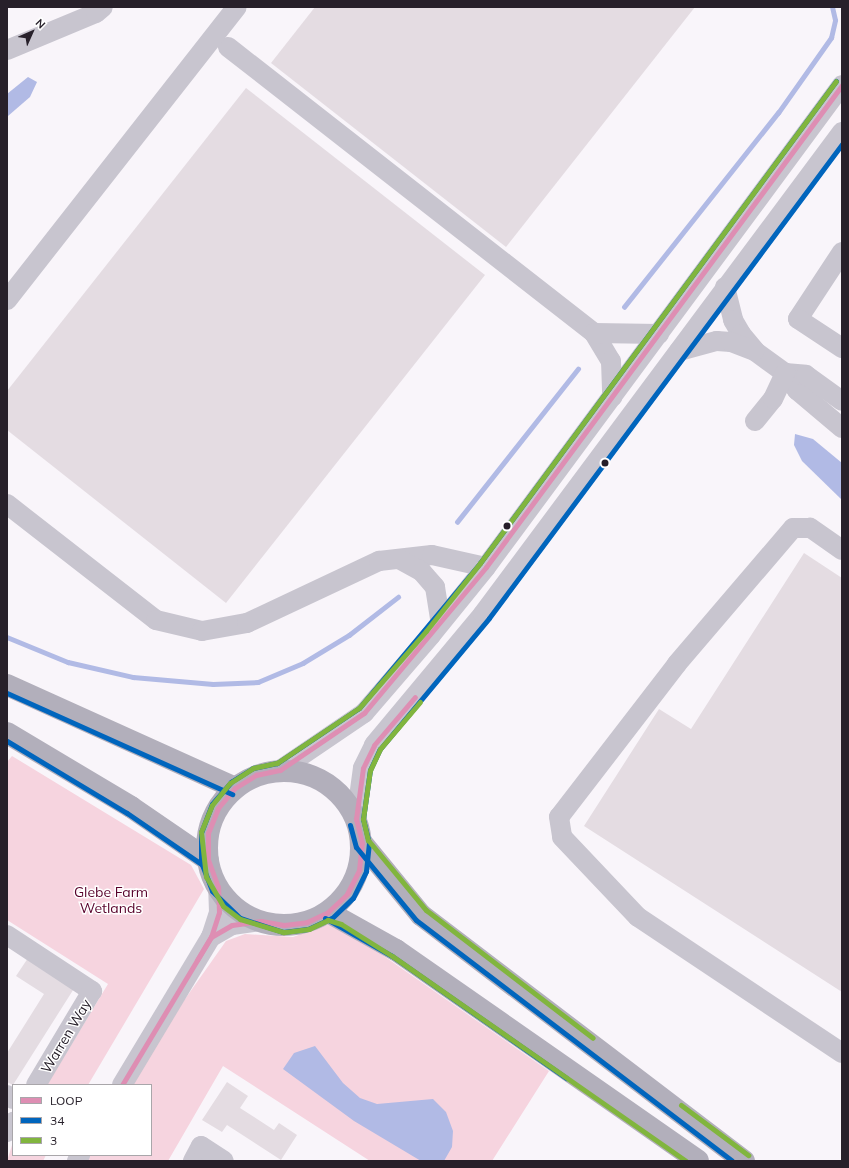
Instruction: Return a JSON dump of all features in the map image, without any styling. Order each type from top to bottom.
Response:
[{"type":"highway","points":[[7,685],[164,758],[227,785],[256,775],[280,770],[304,773],[326,782],[344,798],[356,819],[362,843],[359,870],[336,915]]},
{"type":"highway","points":[[7,733],[131,807],[189,844],[208,860]]},
{"type":"highway","points":[[227,785],[208,833],[208,860],[218,887],[239,910],[261,921],[284,925],[307,922],[336,915],[396,950],[698,1161]]},
{"type":"highway","points":[[362,843],[380,867],[421,915],[744,1161]]},
{"type":"street","points":[[7,50],[96,13],[103,7]]},
{"type":"street","points":[[7,300],[237,7]]},
{"type":"street","points":[[228,47],[594,333],[611,361],[612,398]]},
{"type":"street","points":[[280,770],[364,712],[441,623],[486,567],[612,398],[842,85]]},
{"type":"street","points":[[356,819],[363,768],[374,745],[484,614],[725,287],[842,132]]},
{"type":"street","points":[[842,252],[798,319],[842,348]]},
{"type":"street","points":[[725,287],[733,320],[756,352]]},
{"type":"street","points":[[594,333],[659,334]]},
{"type":"street","points":[[679,351],[717,341],[731,342],[756,352],[785,373],[797,390],[842,428]]},
{"type":"street","points":[[785,373],[806,375],[842,400]]},
{"type":"street","points":[[755,421],[773,399],[785,373]]},
{"type":"street","points":[[7,504],[156,620],[202,631],[247,623],[379,561],[432,555],[486,567]]},
{"type":"street","points":[[842,550],[810,528],[794,528],[687,652],[559,817],[562,837],[638,917],[842,1053]]},
{"type":"street","points":[[399,559],[422,572],[435,587],[441,623]]},
{"type":"street","points":[[123,1084],[211,937],[219,912],[218,887]]},
{"type":"street","points":[[211,937],[232,925],[261,921]]},
{"type":"street","name":"Warren Way","points":[[7,935],[92,991],[37,1084]]},
{"type":"street","points":[[193,1161],[202,1146],[224,1161]]},
{"type":"green space","name":"Glebe Farm Wetlands","points":[[12,756],[191,865],[204,889],[89,1084],[48,1084],[108,984],[7,920],[7,762]]},
{"type":"green space","points":[[335,922],[549,1071],[492,1161],[370,1161],[223,1066],[168,1161],[86,1161],[88,1156],[152,1156],[152,1084],[132,1084],[166,1026],[226,941],[245,934],[293,937]]},
{"type":"green space","points":[[12,1145],[12,1156],[46,1156],[43,1161],[7,1161]]},
{"type":"water","points":[[28,77],[37,82],[30,97],[8,116],[7,94]]},
{"type":"water","points":[[795,434],[813,439],[842,463],[842,500],[802,461],[794,445]]},
{"type":"water","points":[[315,1046],[343,1083],[360,1098],[377,1104],[433,1099],[446,1112],[453,1131],[452,1147],[444,1161],[421,1161],[354,1121],[283,1069],[294,1053]]},
{"type":"building","points":[[315,7],[695,7],[506,247],[271,63]]},
{"type":"building","points":[[246,88],[485,275],[226,603],[7,430],[7,391]]},
{"type":"building","points":[[804,553],[842,578],[842,992],[584,826],[659,709],[691,729]]},
{"type":"building","points":[[28,958],[75,987],[12,1084],[7,1082],[7,1053],[44,994],[16,976]]},
{"type":"building","points":[[227,1082],[248,1096],[240,1108],[274,1130],[279,1123],[297,1135],[281,1160],[227,1125],[222,1132],[202,1120]]},
{"type":"waterway","points":[[624,307],[778,113],[831,38],[835,20],[832,7]]},
{"type":"waterway","points":[[457,522],[578,369]]},
{"type":"waterway","points":[[7,637],[68,662],[133,677],[213,684],[258,682],[303,663],[349,635],[398,597]]},
{"type":"transit line","name":"34","points":[[836,81],[480,563],[359,708],[277,763],[253,768],[231,782],[212,804],[201,832],[201,862],[212,891],[240,918],[283,932],[308,929],[332,918],[353,898],[366,871],[369,843],[363,819],[370,770],[380,749],[489,618],[842,144]]},
{"type":"transit line","name":"3","points":[[686,1161],[392,956],[341,924],[328,920],[309,929],[283,932],[240,919],[223,906],[206,877],[201,832],[212,805],[230,783],[253,768],[277,763],[359,708],[426,631],[480,563],[836,81]]},
{"type":"transit line","name":"LOOP","points":[[123,1084],[211,937],[219,912],[218,887],[208,860],[208,833],[218,808],[235,788],[256,775],[280,770],[364,713],[486,567],[842,85]]},
{"type":"transit line","name":"34","points":[[7,693],[232,794]]},
{"type":"transit line","name":"LOOP","points":[[197,960],[211,937],[232,925],[261,921],[284,925],[307,922],[328,912],[347,894],[359,870],[362,843],[356,819],[363,768],[374,745],[415,697]]},
{"type":"transit line","name":"3","points":[[420,702],[380,749],[370,770],[363,819],[368,840],[426,910],[593,1038]]},
{"type":"transit line","name":"34","points":[[7,741],[127,813],[204,866]]},
{"type":"transit line","name":"34","points":[[350,825],[356,847],[416,920],[732,1161]]},
{"type":"transit line","name":"34","points":[[325,918],[392,956],[566,1078]]},
{"type":"transit line","name":"3","points":[[681,1105],[748,1155]]}]
